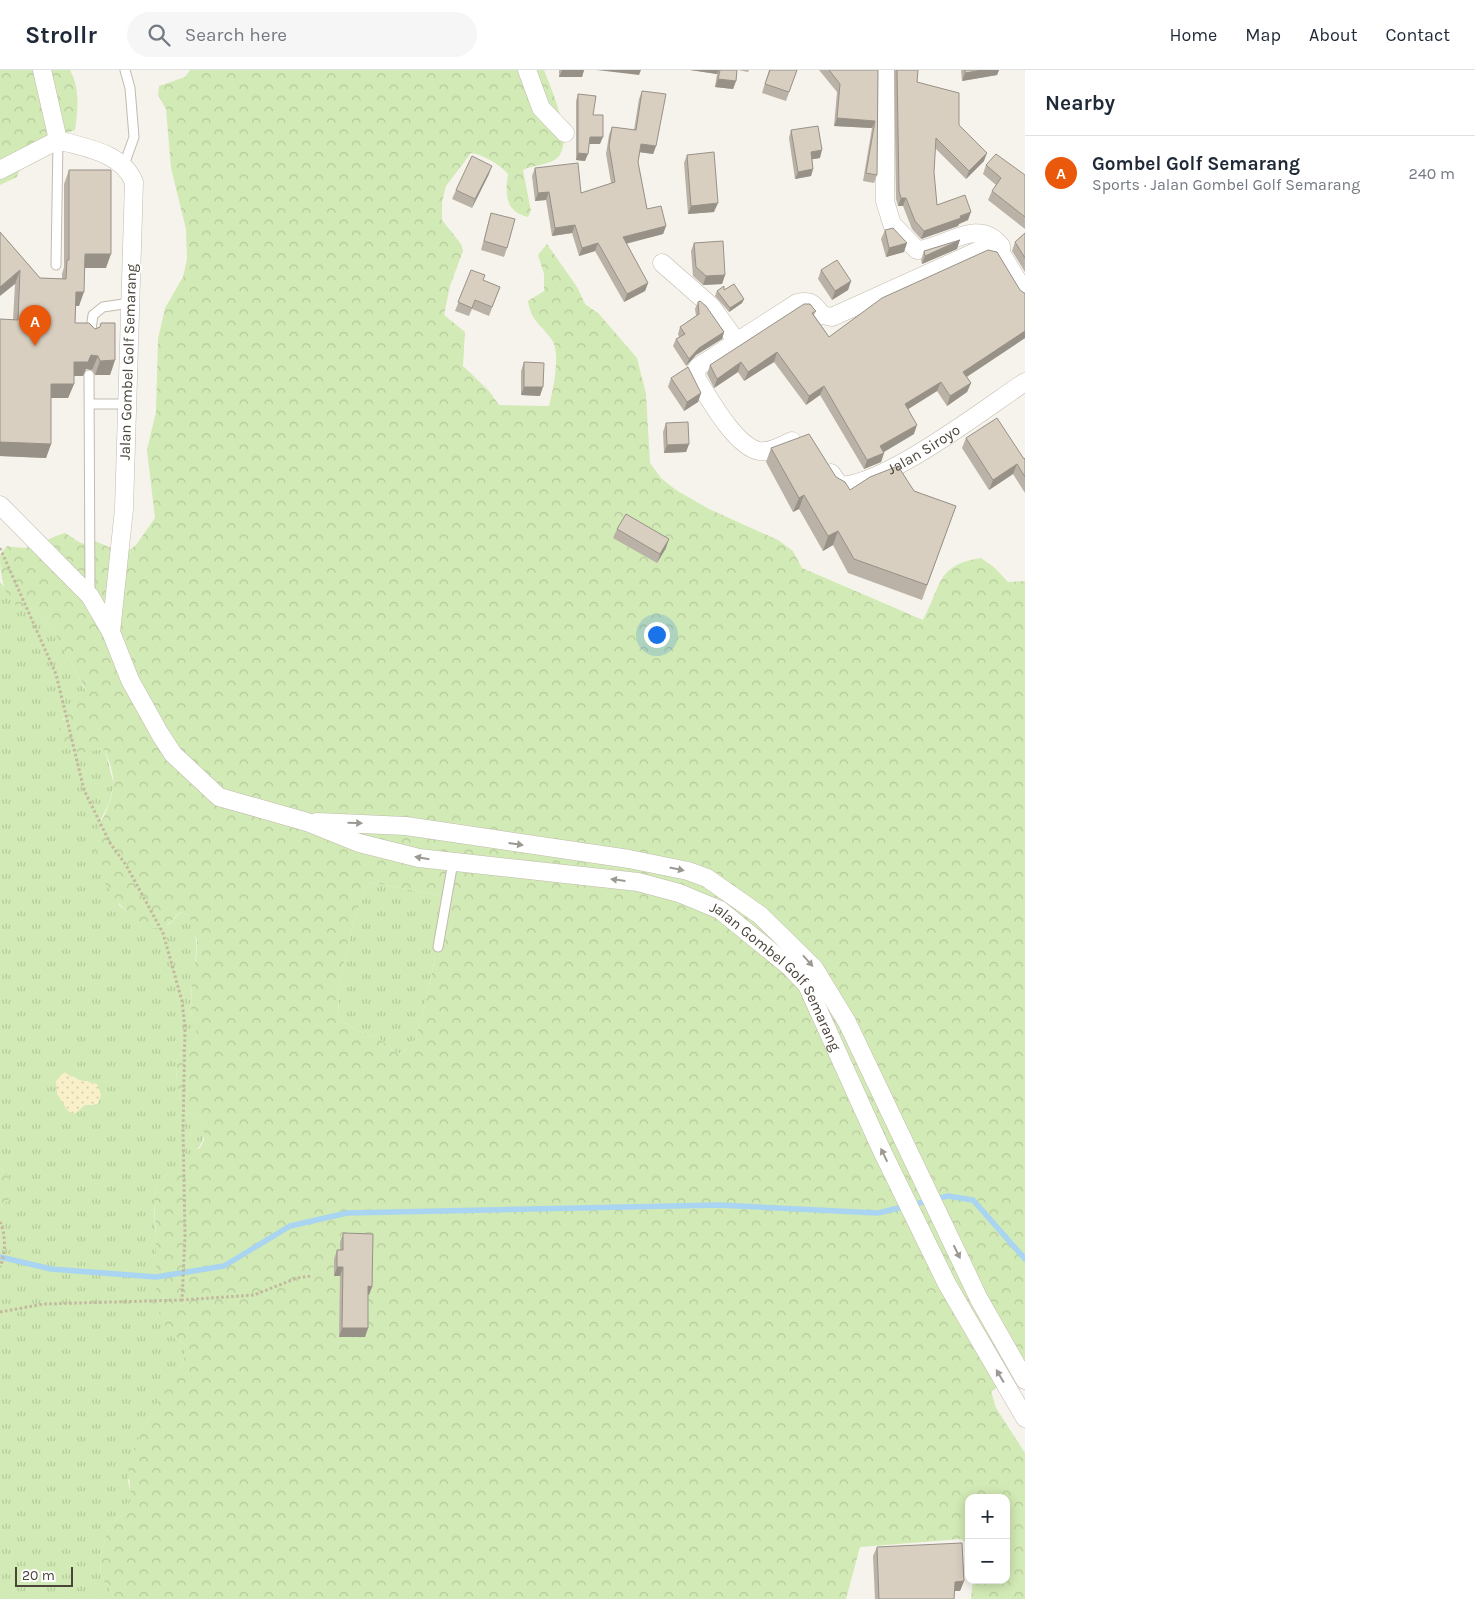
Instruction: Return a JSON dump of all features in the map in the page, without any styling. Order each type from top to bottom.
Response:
[{"type":"street","points":[[42,70],[58,140]]},
{"type":"street","points":[[527,70],[541,108],[565,133]]},
{"type":"street","points":[[886,70],[885,201],[892,224],[917,250],[976,232],[990,235],[1001,246],[1001,253],[1025,294]]},
{"type":"street","points":[[0,170],[58,140],[102,153],[124,165]]},
{"type":"street","name":"Jalan Gombel Golf Semarang","points":[[111,632],[124,510],[134,182],[124,165]]},
{"type":"street","points":[[808,435],[769,450],[760,451],[745,443],[730,427],[695,374],[699,366],[797,303],[807,301],[813,303],[822,315],[832,317],[976,251],[988,248],[1001,253]]},
{"type":"street","points":[[662,263],[711,306],[737,342]]},
{"type":"street","name":"Jalan Siroyo","points":[[820,456],[840,486],[852,485],[867,480],[922,452],[1025,382]]},
{"type":"street","name":"Jalan Gombel Golf Semarang","points":[[0,505],[90,596],[111,632],[130,680],[160,734],[174,754],[212,793],[219,797],[307,822],[359,843],[419,858],[638,882],[679,893],[720,910],[790,967],[806,985],[842,1065],[952,1292],[1025,1418]]},
{"type":"street","name":"Jalan Gombel Golf Semarang","points":[[307,822],[406,826],[493,841],[628,859],[688,871],[707,878],[760,915],[814,968],[847,1022],[980,1299],[1025,1380]]},
{"type":"street","points":[[491,867],[493,841]]},
{"type":"street","points":[[720,910],[730,894]]},
{"type":"street","points":[[912,1212],[934,1206]]},
{"type":"lane","points":[[124,70],[130,88],[134,137],[124,165]]},
{"type":"lane","points":[[56,265],[58,140]]},
{"type":"lane","points":[[90,337],[93,315],[103,307],[130,303]]},
{"type":"lane","points":[[89,375],[90,596]]},
{"type":"lane","points":[[90,404],[127,404]]},
{"type":"lane","points":[[438,947],[453,862]]},
{"type":"path","points":[[0,548],[56,674],[84,790],[110,843],[126,865],[163,933],[182,1001],[185,1028],[182,1300]]},
{"type":"path","points":[[0,1222],[3,1228],[4,1252],[0,1266]]},
{"type":"path","points":[[0,1312],[44,1304],[182,1300],[254,1295],[297,1278],[310,1276]]},
{"type":"green space","points":[[0,70],[70,70],[77,92],[77,115],[75,130],[26,148],[17,177],[0,185]]},
{"type":"green space","points":[[190,70],[544,70],[560,116],[564,141],[562,152],[556,159],[523,170],[531,211],[528,217],[520,215],[515,211],[508,201],[508,174],[491,160],[471,153],[446,186],[442,202],[442,220],[461,244],[463,251],[450,286],[444,315],[465,332],[463,366],[489,391],[499,405],[549,406],[556,363],[555,346],[534,319],[528,301],[544,291],[544,274],[538,255],[547,244],[577,287],[585,304],[599,314],[637,358],[646,394],[650,463],[661,478],[676,490],[709,509],[778,540],[793,551],[802,568],[923,620],[942,578],[948,571],[966,561],[981,558],[995,568],[1008,582],[1025,581],[1025,1373],[991,1391],[996,1408],[1025,1453],[1025,1599],[971,1599],[973,1584],[1010,1584],[1010,1494],[965,1494],[965,1542],[961,1539],[860,1547],[846,1599],[115,1599],[101,1576],[100,1558],[109,1525],[124,1514],[131,1499],[128,1464],[142,1430],[172,1376],[183,1363],[187,1346],[172,1336],[161,1319],[156,1302],[154,1200],[157,1183],[192,1152],[200,1148],[204,1140],[204,1123],[195,1117],[183,1104],[178,1088],[176,1070],[176,1060],[197,1035],[191,1010],[192,970],[196,960],[197,941],[189,915],[181,912],[168,924],[160,928],[149,927],[138,922],[117,901],[101,875],[96,863],[94,844],[112,795],[113,778],[110,764],[105,750],[79,752],[66,748],[59,742],[58,734],[61,725],[86,690],[42,610],[22,608],[11,600],[2,578],[0,556],[7,546],[32,547],[65,533],[87,545],[95,541],[111,548],[129,550],[136,545],[155,518],[147,450],[156,412],[158,339],[165,308],[183,277],[187,259],[186,229],[171,168],[166,109],[158,95],[159,86],[185,77]],"holes":[[[369,882],[448,897],[423,1014],[415,1040],[401,1054],[392,1050],[378,1037],[358,1031],[339,1018],[338,987],[355,916]]]},
{"type":"green space","points":[[0,582],[22,608],[42,609],[86,691],[76,706],[63,719],[78,752],[105,750],[114,785],[109,803],[101,819],[119,905],[140,923],[168,925],[181,912],[189,915],[194,926],[196,938],[191,1008],[197,1035],[176,1060],[176,1070],[178,1088],[183,1103],[195,1117],[204,1123],[205,1132],[203,1140],[194,1153],[167,1174],[157,1185],[154,1216],[162,1281],[172,1336],[187,1346],[183,1363],[172,1377],[142,1430],[128,1481],[132,1499],[124,1514],[109,1525],[100,1558],[101,1576],[115,1599],[0,1599],[0,1207],[3,1205],[13,1182],[0,1168]],"holes":[[[73,1076],[80,1081],[88,1081],[94,1105],[85,1105],[74,1114],[66,1109],[63,1100]]]},
{"type":"green space","points":[[369,882],[448,897],[423,1014],[415,1040],[401,1054],[392,1050],[378,1037],[358,1031],[339,1018],[338,987],[355,916]]},
{"type":"green space","points":[[0,1168],[13,1182],[10,1197],[0,1207]]},
{"type":"sand","points":[[64,1072],[76,1079],[97,1084],[101,1095],[98,1104],[85,1105],[74,1114],[69,1112],[57,1094],[56,1081]]},
{"type":"building","points":[[720,70],[737,70],[736,81],[718,79]]},
{"type":"building","points":[[770,70],[797,70],[789,92],[765,84]]},
{"type":"building","points":[[829,70],[878,70],[877,175],[866,173],[875,121],[837,118],[840,84]]},
{"type":"building","points":[[897,70],[918,70],[917,82],[959,93],[959,125],[987,153],[969,171],[936,138],[934,172],[937,205],[965,195],[971,212],[960,216],[961,218],[924,231],[915,221],[906,198],[901,198],[899,191]]},
{"type":"building","points":[[965,70],[983,70],[965,73]]},
{"type":"building","points":[[642,91],[666,94],[656,146],[641,144],[638,162],[647,209],[661,206],[666,226],[623,237],[648,283],[627,294],[598,243],[582,248],[575,225],[555,228],[549,192],[538,193],[535,168],[578,163],[581,193],[615,182],[609,146],[612,127],[636,130]]},
{"type":"building","points":[[578,94],[596,96],[593,115],[603,115],[603,137],[590,137],[588,154],[578,153]]},
{"type":"building","points":[[818,126],[822,150],[811,152],[813,169],[798,172],[791,130]]},
{"type":"building","points":[[714,152],[718,203],[691,206],[687,155]]},
{"type":"building","points":[[996,154],[1025,175],[1025,217],[992,191],[1001,178],[986,165]]},
{"type":"building","points":[[472,156],[492,166],[475,199],[456,190]]},
{"type":"building","points":[[69,170],[111,170],[111,254],[85,254],[84,292],[76,292],[75,323],[89,323],[95,329],[100,327],[101,323],[115,323],[115,360],[100,361],[98,356],[91,355],[88,362],[74,362],[74,384],[51,384],[51,444],[0,442],[0,319],[18,320],[20,270],[0,287],[0,232],[40,278],[66,279],[67,260],[69,260]]},
{"type":"building","points":[[491,213],[515,219],[507,248],[484,241]]},
{"type":"building","points":[[893,228],[907,243],[889,248],[885,230]]},
{"type":"building","points":[[1025,233],[1025,258],[1015,242]]},
{"type":"building","points":[[960,240],[925,256],[924,251]]},
{"type":"building","points":[[723,241],[725,275],[706,276],[696,267],[694,243]]},
{"type":"building","points":[[988,250],[997,252],[1020,290],[1025,293],[1025,331],[963,372],[971,383],[950,396],[941,382],[905,404],[917,425],[880,446],[884,453],[867,460],[824,386],[809,396],[777,352],[748,372],[741,362],[717,379],[710,365],[804,304],[810,304],[816,311],[812,313],[829,337],[882,298]]},
{"type":"building","points":[[837,260],[851,281],[835,291],[821,270]]},
{"type":"building","points":[[471,270],[485,275],[483,280],[500,287],[492,307],[475,300],[472,308],[458,302]]},
{"type":"building","points":[[734,284],[744,299],[730,308],[717,291],[724,286],[724,290]]},
{"type":"building","points":[[700,301],[706,306],[724,332],[699,348],[689,359],[676,339],[685,334],[680,327],[699,314],[698,302]]},
{"type":"building","points":[[524,362],[544,363],[543,387],[524,387]]},
{"type":"building","points":[[688,367],[701,393],[687,402],[671,378]]},
{"type":"building","points":[[997,418],[1025,458],[1025,477],[1017,464],[993,480],[966,438]]},
{"type":"building","points":[[688,422],[689,444],[667,445],[666,423]]},
{"type":"building","points":[[809,434],[836,477],[845,482],[850,490],[870,477],[898,466],[914,491],[956,506],[927,585],[854,559],[838,531],[828,536],[804,495],[799,498],[771,448]]},
{"type":"building","points":[[626,514],[669,539],[660,554],[617,529]]},
{"type":"building","points":[[343,1233],[373,1234],[372,1287],[368,1286],[368,1328],[342,1328],[343,1267],[337,1267],[337,1250],[343,1250]]},
{"type":"building","points":[[962,1543],[964,1581],[955,1582],[954,1599],[879,1599],[877,1547]]},
{"type":"waterway","points":[[0,1257],[51,1269],[156,1277],[224,1266],[290,1226],[347,1213],[719,1205],[878,1213],[948,1196],[973,1200],[1025,1259]]},
{"type":"place","name":"Gombel Golf Semarang","points":[[35,346]]}]
